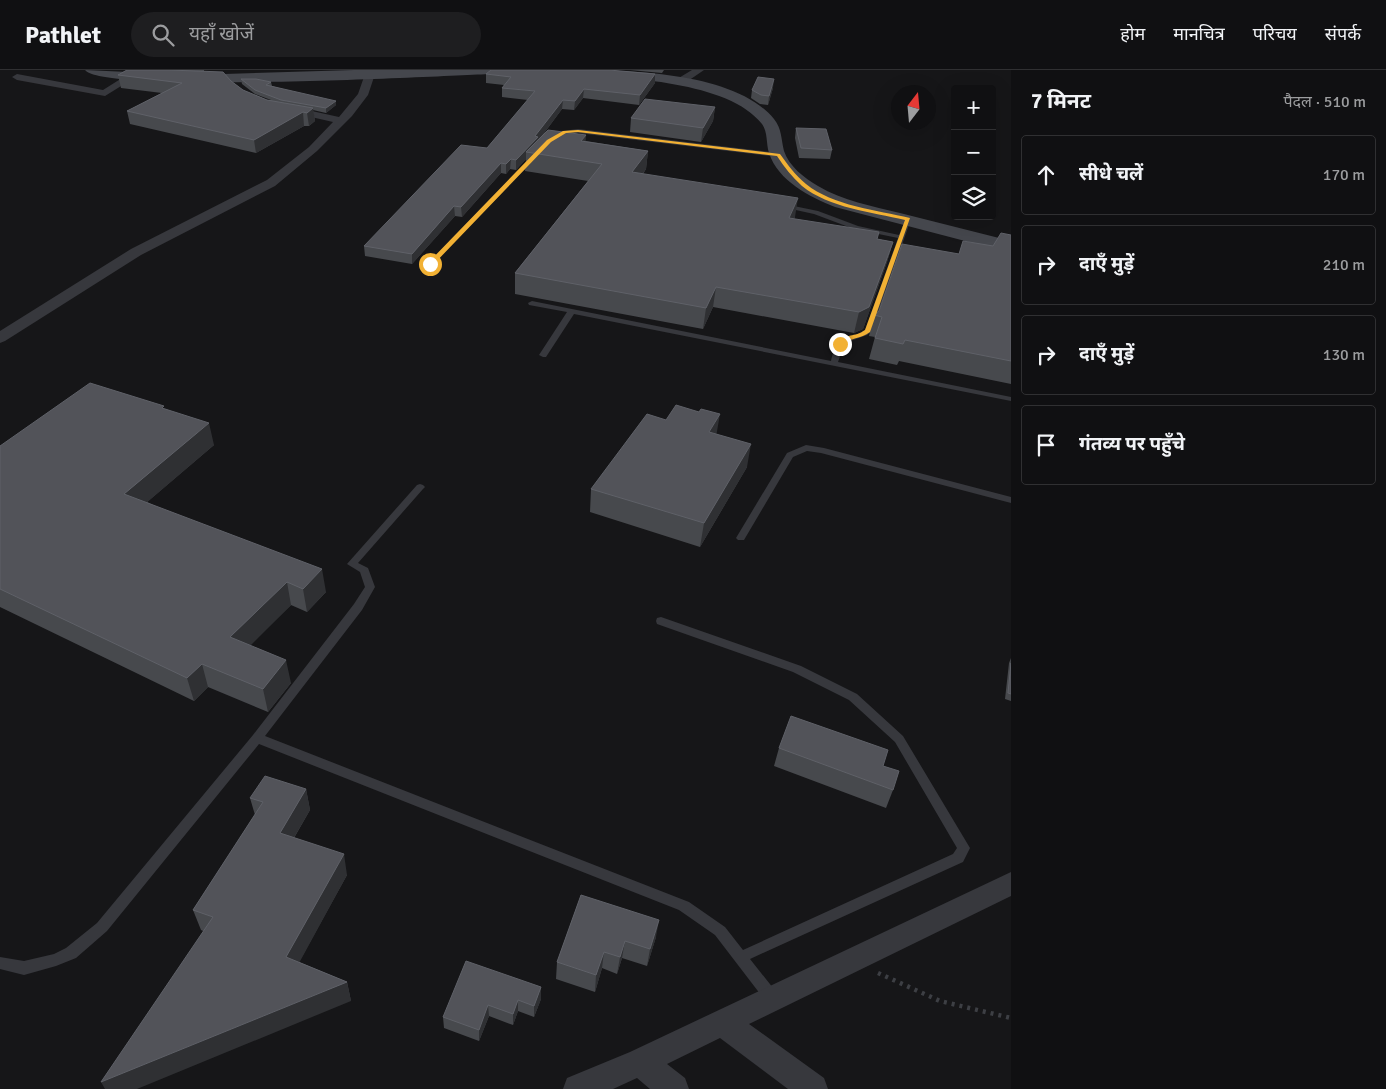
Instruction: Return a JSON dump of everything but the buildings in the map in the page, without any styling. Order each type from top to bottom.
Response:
[{"type":"street","points":[[32,70],[12,79],[105,94],[130,76]]},
{"type":"street","points":[[92,70],[130,76],[193,80],[491,70]]},
{"type":"street","points":[[575,70],[680,82],[722,92],[757,112],[767,120],[773,129],[778,155],[794,176],[805,186],[824,197],[1011,247]]},
{"type":"street","points":[[680,82],[698,70]]},
{"type":"street","points":[[0,338],[136,252],[271,183],[313,149],[363,95],[370,74]]},
{"type":"street","points":[[229,79],[238,91]]},
{"type":"street","points":[[274,107],[340,120]]},
{"type":"street","points":[[578,1089],[640,1062],[1011,883]]},
{"type":"street","points":[[722,1022],[813,1089]]},
{"type":"street","points":[[640,1062],[674,1089]]},
{"type":"lane","points":[[549,141],[564,132],[578,131],[778,155]]},
{"type":"lane","points":[[430,264],[542,148]]},
{"type":"lane","points":[[773,204],[816,212],[856,228],[901,238]]},
{"type":"lane","points":[[834,363],[842,341],[845,338],[862,335],[868,331],[908,219]]},
{"type":"lane","points":[[532,303],[1011,399]]},
{"type":"lane","points":[[543,355],[572,311]]},
{"type":"lane","points":[[741,538],[790,455],[806,448],[821,450],[1011,500]]},
{"type":"lane","points":[[0,963],[24,968],[56,960],[71,953],[102,927],[257,738],[358,607],[370,587],[364,570],[352,564],[420,487]]},
{"type":"lane","points":[[660,621],[797,668],[853,697],[899,739],[964,848],[958,858],[741,957]]},
{"type":"lane","points":[[257,738],[684,906],[720,930],[772,998]]},
{"type":"path","points":[[850,961],[940,1001],[1011,1018]]},
{"type":"route","points":[[430,264],[549,141],[564,132],[578,131],[778,155],[794,176],[805,186],[824,197],[908,219],[868,331],[866,334],[845,338],[840,344]]}]
